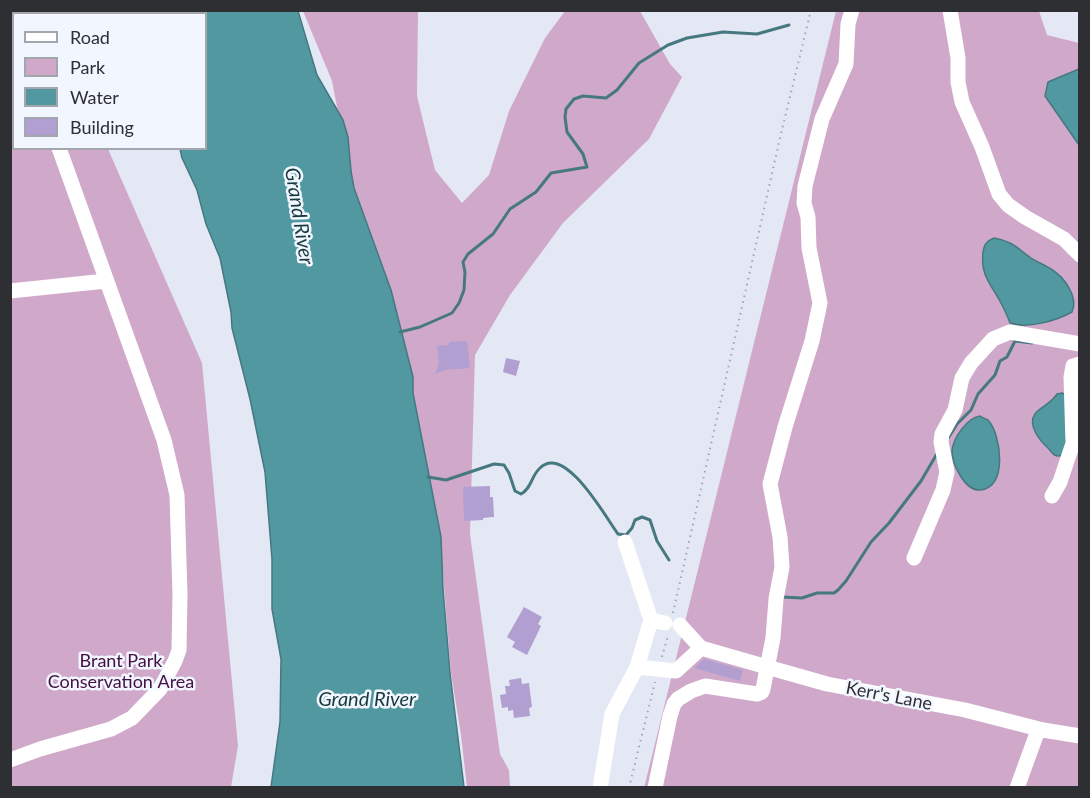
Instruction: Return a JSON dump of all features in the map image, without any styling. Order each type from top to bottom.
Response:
[{"type":"street","points":[[655,788],[670,716],[678,699],[705,686],[759,694],[764,689],[773,639],[782,561],[770,484],[812,341],[820,303],[810,254],[808,216],[804,203],[805,186],[822,119],[846,64],[848,24],[852,10]]},
{"type":"street","points":[[950,10],[962,102],[999,194],[1017,212],[1064,239],[1080,255]]},
{"type":"street","points":[[10,760],[111,729],[132,718],[160,689],[176,661],[179,650],[177,495],[164,440],[60,150]]},
{"type":"street","points":[[10,291],[106,281]]},
{"type":"street","points":[[914,558],[943,490],[947,472],[941,442],[942,434],[955,410],[962,378],[971,363],[993,339],[1010,332],[1080,344]]},
{"type":"street","points":[[1052,496],[1060,482],[1073,443],[1071,377],[1073,366],[1080,364]]},
{"type":"street","points":[[625,542],[668,623],[701,648],[676,671],[637,667]]},
{"type":"street","points":[[600,788],[612,714],[637,667],[668,623]]},
{"type":"street","name":"Kerr's Lane","points":[[701,648],[827,684],[965,710],[1043,730],[1080,736]]},
{"type":"street","points":[[1017,788],[1037,733]]},
{"type":"path","points":[[629,788],[659,669],[811,10]]},
{"type":"green space","name":"Brant Park Conservation Area","points":[[10,11],[45,11],[12,12],[12,150],[108,150],[202,363],[238,746],[231,787],[11,787]]},
{"type":"green space","points":[[303,11],[418,11],[417,96],[435,170],[462,203],[489,175],[509,111],[545,38],[565,11],[640,11],[670,64],[682,77],[649,139],[563,223],[510,295],[475,355],[470,534],[500,754],[509,770],[510,787],[467,787],[451,673],[443,574],[398,330],[355,200],[332,81]]},
{"type":"green space","points":[[836,11],[1039,11],[1047,35],[1079,43],[1079,787],[644,788]]},
{"type":"water","name":"Grand River","points":[[298,11],[317,75],[343,120],[348,137],[354,188],[391,290],[413,377],[413,393],[441,537],[450,673],[464,787],[271,787],[280,722],[281,659],[272,609],[272,559],[265,472],[232,328],[220,258],[206,224],[197,190],[180,150],[207,150],[207,12],[114,12]]},
{"type":"water","points":[[1080,69],[1079,145],[1045,96],[1048,82]]},
{"type":"water","points":[[994,238],[1014,245],[1061,277],[1074,300],[1072,312],[1041,323],[1017,325],[1010,323],[983,268],[984,247]]},
{"type":"water","points":[[1062,393],[1068,396],[1070,420],[1063,455],[1056,456],[1036,433],[1033,428],[1033,418],[1057,394]]},
{"type":"water","points":[[980,416],[988,420],[993,427],[1000,460],[995,481],[989,488],[979,490],[968,486],[964,481],[954,462],[952,451],[961,429],[970,420]]},
{"type":"building","points":[[467,341],[470,368],[445,370],[435,374],[439,364],[437,346],[449,345],[449,342]]},
{"type":"building","points":[[506,358],[520,361],[516,376],[503,372]]},
{"type":"building","points":[[490,486],[494,517],[464,521],[463,487]]},
{"type":"building","points":[[524,607],[542,617],[538,624],[541,626],[527,655],[512,647],[515,642],[507,637]]},
{"type":"building","points":[[704,659],[743,670],[740,681],[694,668]]},
{"type":"building","points":[[521,678],[522,684],[529,683],[532,707],[529,708],[530,716],[514,718],[513,710],[508,711],[508,707],[502,708],[500,695],[506,694],[505,686],[510,686],[509,680]]},
{"type":"waterway","points":[[400,332],[420,327],[452,313],[464,290],[463,262],[468,254],[493,234],[510,209],[536,192],[551,173],[587,167],[583,154],[567,132],[566,109],[574,99],[583,96],[606,98],[617,90],[639,63],[668,45],[687,38],[723,32],[757,34],[789,25]]},
{"type":"waterway","points":[[947,440],[957,424],[971,410],[978,394],[995,375],[1000,361],[1007,357],[1015,341],[1032,343]]},
{"type":"waterway","points":[[782,597],[802,598],[817,593],[834,593],[838,590],[871,542],[889,523],[921,481],[938,452]]},
{"type":"waterway","points":[[428,477],[446,480],[494,464],[504,465],[515,491],[521,494],[527,489],[540,468],[550,463],[561,466],[573,474],[595,499],[618,534],[626,535],[635,520],[642,517],[650,520],[657,541],[669,560]]}]
